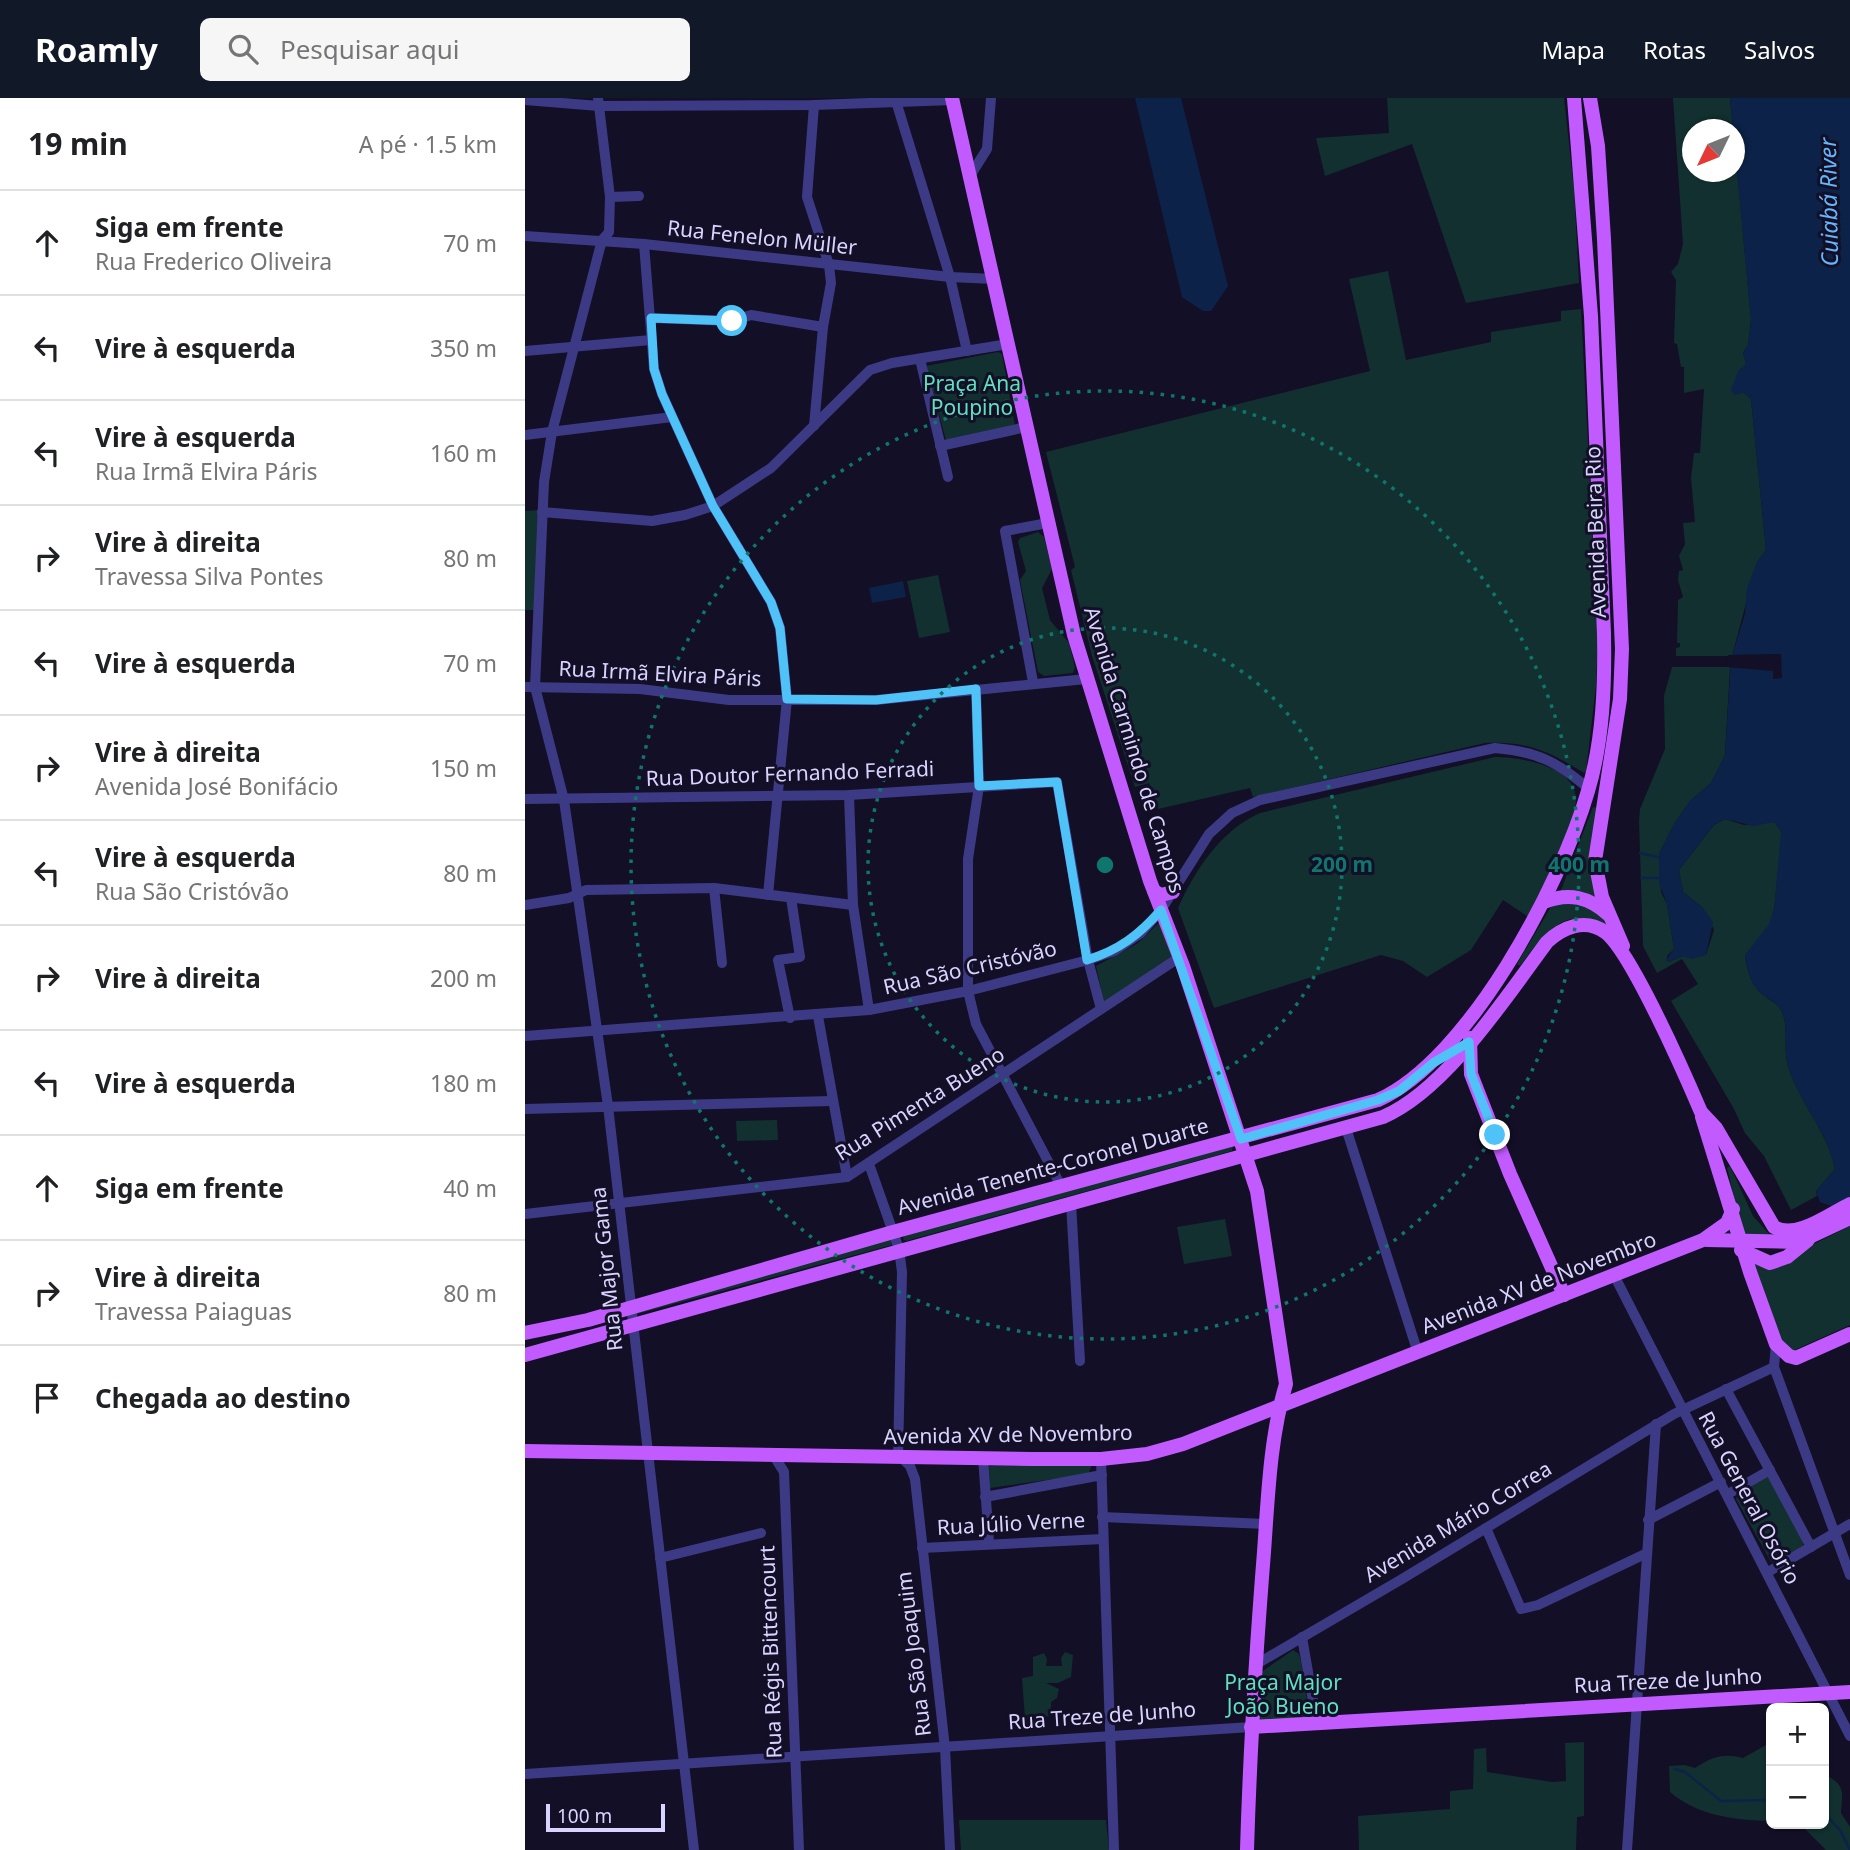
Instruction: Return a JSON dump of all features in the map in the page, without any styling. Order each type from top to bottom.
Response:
[{"type":"main road","name":"Avenida Beira Rio","points":[[1563,864],[1589,789],[1600,737],[1605,676],[1591,316],[1574,98]]},
{"type":"main road","name":"Avenida Beira Rio","points":[[1590,98],[1598,146],[1604,239],[1622,675],[1595,861],[1596,876],[1625,957]]},
{"type":"main road","name":"Avenida Carmindo de Campos","points":[[953,99],[1048,523],[1086,679],[1154,891],[1180,957],[1241,1139],[1264,1223],[1286,1384],[1278,1408],[1266,1524],[1251,1727],[1247,1850]]},
{"type":"main road","points":[[1582,188],[1592,237],[1598,243],[1604,239]]},
{"type":"main road","points":[[1591,316],[1601,320],[1608,345]]},
{"type":"main road","points":[[1589,789],[1598,806],[1592,851],[1595,861]]},
{"type":"main road","name":"Avenida Tenente-Coronel Duarte","points":[[525,1333],[588,1320],[893,1232],[1241,1139],[1378,1100],[1399,1091],[1433,1063],[1478,1009],[1544,902],[1563,864]]},
{"type":"main road","points":[[1154,891],[1161,895],[1173,892]]},
{"type":"main road","points":[[1544,902],[1560,897],[1580,898],[1595,903],[1610,916]]},
{"type":"main road","name":"Avenida Tenente-Coronel Duarte","points":[[525,1355],[899,1249],[1246,1157],[1405,1108],[1469,1042],[1547,942],[1564,929],[1579,925],[1608,934],[1625,957]]},
{"type":"main road","points":[[1625,957],[1701,1112],[1776,1344],[1791,1357],[1810,1352],[1850,1334]]},
{"type":"main road","points":[[1478,1009],[1469,1042],[1471,1074],[1565,1295]]},
{"type":"main road","points":[[1433,1063],[1469,1042]]},
{"type":"main road","points":[[1701,1112],[1716,1128],[1772,1225],[1781,1231],[1795,1231],[1850,1204]]},
{"type":"main road","points":[[1703,1240],[1723,1228],[1733,1209]]},
{"type":"main road","points":[[1745,1252],[1772,1242],[1789,1243],[1809,1239],[1850,1218]]},
{"type":"main road","points":[[1703,1240],[1719,1238],[1766,1263],[1794,1253],[1809,1239]]},
{"type":"main road","name":"Avenida XV de Novembro","points":[[525,1452],[1101,1459],[1147,1454],[1183,1444],[1278,1408],[1703,1240]]},
{"type":"main road","points":[[564,1343],[588,1320]]},
{"type":"main road","points":[[1286,1384],[1300,1392],[1313,1394]]},
{"type":"main road","name":"Rua Treze de Junho","points":[[1251,1727],[1850,1692]]},
{"type":"street","points":[[970,176],[987,149],[991,98]]},
{"type":"street","points":[[525,100],[814,105],[953,99]]},
{"type":"street","points":[[897,101],[950,278],[967,351]]},
{"type":"street","name":"Rua Major Gama","points":[[599,102],[610,197],[609,232],[602,240],[552,432],[542,512],[530,687],[564,800],[578,893],[608,1106],[629,1306],[694,1850]]},
{"type":"street","points":[[814,105],[807,197],[829,265],[831,283],[823,327],[814,426]]},
{"type":"street","points":[[610,197],[639,196]]},
{"type":"street","name":"Rua Fenelon Müller","points":[[525,236],[602,240],[950,278],[994,279]]},
{"type":"street","points":[[644,244],[654,369],[672,417],[713,506],[771,602],[780,628],[787,699],[768,895]]},
{"type":"street","points":[[651,318],[732,321],[751,316],[823,327]]},
{"type":"street","points":[[525,351],[651,340]]},
{"type":"street","points":[[542,512],[652,521],[685,516],[713,506],[771,468],[870,370],[1008,344]]},
{"type":"street","points":[[920,359],[948,477]]},
{"type":"street","points":[[525,435],[672,417]]},
{"type":"street","points":[[940,446],[1027,427]]},
{"type":"street","points":[[1033,682],[1005,531],[1048,523]]},
{"type":"street","name":"Rua Irmã Elvira Páris","points":[[530,687],[640,689],[729,701],[876,700],[1033,682],[1086,679]]},
{"type":"street","points":[[976,689],[979,786],[968,859],[968,990],[976,1024],[1061,1186]]},
{"type":"street","name":"Rua São Cristóvão","points":[[525,1036],[818,1016],[869,1010],[968,990],[1087,960],[1123,945],[1141,933],[1161,910],[1209,834],[1232,813],[1259,800],[1495,748],[1531,752],[1549,759],[1589,789]]},
{"type":"street","name":"Rua Doutor Fernando Ferradi","points":[[525,800],[777,794],[849,795],[1057,782],[1087,960]]},
{"type":"street","points":[[849,795],[853,905],[869,1010]]},
{"type":"street","points":[[525,905],[586,890],[714,888],[853,905]]},
{"type":"street","points":[[714,888],[722,963]]},
{"type":"street","points":[[790,1018],[778,960],[800,957],[791,898]]},
{"type":"street","name":"Rua Pimenta Bueno","points":[[525,1214],[847,1177],[1180,957]]},
{"type":"street","points":[[1087,960],[1101,1009]]},
{"type":"street","points":[[818,1016],[847,1177]]},
{"type":"street","points":[[525,1109],[832,1101]]},
{"type":"street","points":[[1346,1128],[1418,1353]]},
{"type":"street","points":[[869,1164],[899,1249],[902,1272],[900,1458]]},
{"type":"street","points":[[1071,1203],[1080,1361]]},
{"type":"street","name":"Rua General Osório","points":[[1615,1277],[1850,1736]]},
{"type":"street","points":[[1776,1344],[1774,1367],[1850,1575]]},
{"type":"street","name":"Avenida Mário Correa","points":[[1255,1665],[1656,1424],[1774,1367]]},
{"type":"street","points":[[1726,1389],[1811,1547]]},
{"type":"street","points":[[1627,1850],[1645,1554],[1656,1424]]},
{"type":"street","points":[[1629,1441],[1641,1443],[1653,1455]]},
{"type":"street","name":"Rua Régis Bittencourt","points":[[774,1456],[784,1472],[793,1757],[799,1850]]},
{"type":"street","points":[[983,1457],[989,1542]]},
{"type":"street","name":"Rua São Joaquim","points":[[900,1458],[911,1466],[915,1479],[944,1748],[950,1850]]},
{"type":"street","points":[[1101,1459],[1114,1850]]},
{"type":"street","points":[[1728,1494],[1770,1470]]},
{"type":"street","points":[[985,1497],[1102,1475]]},
{"type":"street","points":[[1648,1520],[1721,1482]]},
{"type":"street","points":[[1102,1517],[1266,1524]]},
{"type":"street","points":[[1768,1572],[1850,1524]]},
{"type":"street","points":[[1486,1528],[1521,1609],[1538,1605],[1645,1554]]},
{"type":"street","points":[[660,1558],[761,1533]]},
{"type":"street","name":"Rua Júlio Verne","points":[[922,1548],[989,1542],[1103,1539]]},
{"type":"street","points":[[1301,1637],[1317,1724]]},
{"type":"street","name":"Rua Treze de Junho","points":[[525,1774],[683,1766],[1251,1727]]},
{"type":"green space","points":[[1387,98],[1564,98],[1574,189],[1579,283],[1466,303],[1412,144],[1325,176],[1316,138],[1389,133]]},
{"type":"green space","points":[[1673,98],[1730,98],[1732,119],[1682,119],[1682,182],[1738,182],[1751,320],[1748,345],[1743,353],[1746,364],[1744,393],[1751,399],[1766,550],[1757,562],[1732,656],[1676,656],[1676,648],[1680,647],[1680,643],[1677,643],[1678,600],[1683,597],[1678,580],[1679,571],[1683,570],[1679,556],[1685,544],[1683,523],[1695,522],[1691,478],[1694,453],[1700,453],[1704,389],[1684,393],[1684,367],[1681,367],[1677,344],[1674,343],[1676,280],[1671,272],[1678,264],[1683,244]]},
{"type":"green space","points":[[1388,271],[1406,360],[1491,342],[1491,332],[1561,321],[1561,311],[1581,309],[1598,639],[1596,686],[1586,771],[1584,773],[1537,749],[1513,744],[1485,743],[1253,797],[1250,788],[1158,809],[1149,783],[1135,787],[1092,656],[1071,570],[1075,567],[1046,452],[1370,371],[1349,279]]},
{"type":"green space","name":"Praça Ana Poupino","points":[[998,352],[1002,354],[1015,426],[946,440],[926,366]]},
{"type":"green space","points":[[539,510],[534,610],[525,610],[525,511]]},
{"type":"green space","points":[[1038,532],[1044,537],[1052,569],[1042,588],[1050,620],[1069,643],[1075,667],[1073,673],[1044,676],[1038,672],[1020,580],[1026,571],[1018,542],[1020,538]]},
{"type":"green space","points":[[938,575],[950,632],[919,638],[907,581]]},
{"type":"green space","points":[[1672,667],[1730,667],[1725,755],[1711,783],[1690,801],[1674,824],[1659,854],[1661,892],[1667,904],[1674,949],[1667,956],[1668,962],[1683,956],[1706,955],[1714,930],[1703,908],[1683,892],[1679,870],[1714,825],[1725,819],[1744,825],[1774,822],[1782,832],[1774,910],[1770,924],[1745,956],[1754,984],[1783,1013],[1788,1066],[1826,1142],[1835,1169],[1816,1191],[1817,1196],[1791,1210],[1764,1156],[1745,1133],[1734,1109],[1671,1001],[1698,984],[1682,959],[1657,973],[1643,946],[1640,809],[1665,749],[1664,696]]},
{"type":"green space","points":[[1495,757],[1526,760],[1548,767],[1566,778],[1575,794],[1572,824],[1530,918],[1503,900],[1471,950],[1427,977],[1403,961],[1381,955],[1214,1008],[1178,908],[1201,866],[1233,830],[1260,813]]},
{"type":"green space","points":[[1593,807],[1597,808],[1590,857],[1617,933],[1590,920],[1575,918],[1565,921],[1547,933],[1520,966],[1517,964],[1561,890]]},
{"type":"green space","points":[[1164,918],[1177,955],[1104,1004],[1096,966],[1138,943]]},
{"type":"green space","points":[[777,1120],[778,1140],[737,1141],[736,1121]]},
{"type":"green space","points":[[1233,1146],[1232,1151],[906,1241],[903,1239],[904,1236]]},
{"type":"green space","points":[[1730,1166],[1753,1216],[1771,1236],[1744,1237],[1727,1168]]},
{"type":"green space","points":[[1225,1219],[1232,1256],[1184,1264],[1177,1227]]},
{"type":"green space","points":[[1850,1226],[1850,1325],[1792,1351],[1784,1347],[1754,1264],[1808,1247]]},
{"type":"green space","points":[[891,1239],[892,1245],[637,1314],[637,1310]]},
{"type":"green space","points":[[1092,1464],[1089,1473],[1083,1475],[990,1488],[989,1466]]},
{"type":"green space","points":[[1768,1476],[1803,1541],[1803,1546],[1775,1563],[1771,1562],[1736,1499],[1738,1493]]},
{"type":"green space","name":"Praça Major João Bueno","points":[[1293,1650],[1299,1654],[1301,1662],[1310,1718],[1261,1720],[1257,1717],[1260,1673]]},
{"type":"green space","points":[[1065,1652],[1073,1655],[1071,1677],[1058,1683],[1046,1683],[1059,1689],[1057,1698],[1051,1702],[1051,1716],[1025,1718],[1022,1678],[1033,1676],[1033,1657],[1044,1653],[1046,1666],[1062,1666],[1061,1658]]},
{"type":"green space","points":[[1584,1742],[1584,1816],[1577,1817],[1576,1850],[1359,1850],[1358,1816],[1450,1809],[1450,1791],[1473,1789],[1474,1749],[1486,1748],[1487,1772],[1552,1782],[1566,1781],[1565,1743]]},
{"type":"green space","points":[[1766,1745],[1766,1821],[1717,1815],[1693,1807],[1670,1792],[1669,1766],[1685,1765],[1695,1768],[1718,1757],[1743,1758]]},
{"type":"green space","points":[[1829,1777],[1840,1786],[1841,1813],[1850,1827],[1850,1850],[1826,1850],[1805,1829],[1829,1829]]},
{"type":"green space","points":[[959,1820],[1106,1820],[1109,1850],[961,1850]]},
{"type":"water","points":[[1135,98],[1181,98],[1228,286],[1211,311],[1203,311],[1182,297]]},
{"type":"water","name":"Cuiabá River","points":[[1730,98],[1850,98],[1850,1213],[1820,1202],[1816,1191],[1835,1169],[1831,1155],[1788,1066],[1783,1013],[1754,984],[1746,962],[1745,955],[1769,924],[1774,910],[1781,832],[1774,822],[1754,826],[1725,819],[1714,825],[1679,870],[1683,892],[1703,908],[1713,922],[1706,955],[1691,959],[1683,956],[1668,962],[1666,960],[1674,949],[1667,904],[1659,883],[1659,854],[1674,824],[1690,801],[1711,783],[1725,755],[1731,659],[1745,614],[1747,588],[1757,562],[1766,550],[1751,399],[1744,393],[1734,395],[1731,390],[1738,371],[1746,364],[1743,353],[1748,345],[1751,320],[1738,182],[1745,182],[1745,119],[1732,119]]},
{"type":"water","points":[[903,581],[906,597],[872,603],[869,588]]},
{"type":"pier","points":[[1781,654],[1782,678],[1773,679],[1773,671],[1727,667],[1728,655]]},
{"type":"waterway","points":[[1640,853],[1661,858]]},
{"type":"waterway","points":[[1641,878],[1662,878]]},
{"type":"waterway","points":[[1675,1769],[1685,1772],[1721,1801],[1766,1800]]},
{"type":"waterway","points":[[1829,1818],[1840,1830],[1850,1850]]},
{"type":"route","points":[[732,321],[651,318],[654,369],[662,394],[713,506],[771,602],[780,628],[787,699],[876,700],[976,689],[979,786],[1057,782],[1087,960],[1114,951],[1141,933],[1161,910],[1183,966],[1241,1139],[1378,1100],[1399,1091],[1433,1063],[1469,1042],[1471,1074],[1495,1135]]}]
